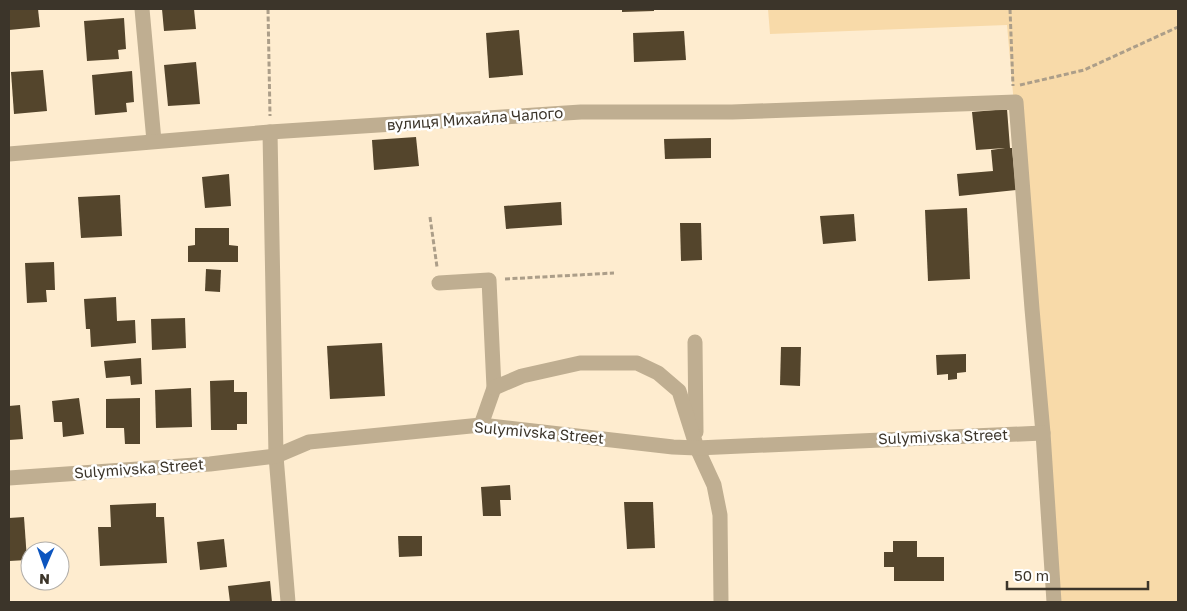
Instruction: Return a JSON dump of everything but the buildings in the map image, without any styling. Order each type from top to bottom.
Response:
[{"type":"street","points":[[142,9],[154,142]]},
{"type":"street","name":"вулиця Михайла Чалого","points":[[9,154],[270,132],[581,112],[732,112],[1016,102],[1043,433]]},
{"type":"street","points":[[270,132],[276,456],[288,602]]},
{"type":"street","points":[[438,283],[489,280],[494,388],[481,426]]},
{"type":"street","points":[[695,342],[697,448]]},
{"type":"street","points":[[494,388],[522,376],[580,363],[637,363],[658,373],[679,391],[697,448],[714,485],[720,515],[721,602]]},
{"type":"street","name":"Sulymivska Street","points":[[9,478],[210,464],[276,456],[309,442],[481,426],[697,448],[1043,433]]},
{"type":"street","points":[[1043,433],[1054,602]]},
{"type":"path","points":[[268,9],[270,132]]},
{"type":"path","points":[[1010,9],[1013,87],[1084,70],[1178,28]]},
{"type":"path","points":[[430,217],[438,283]]},
{"type":"path","points":[[489,280],[614,273]]},
{"type":"shaded area","points":[[768,9],[1178,9],[1178,602],[1054,602],[1032,309],[1007,25],[770,34]]}]
